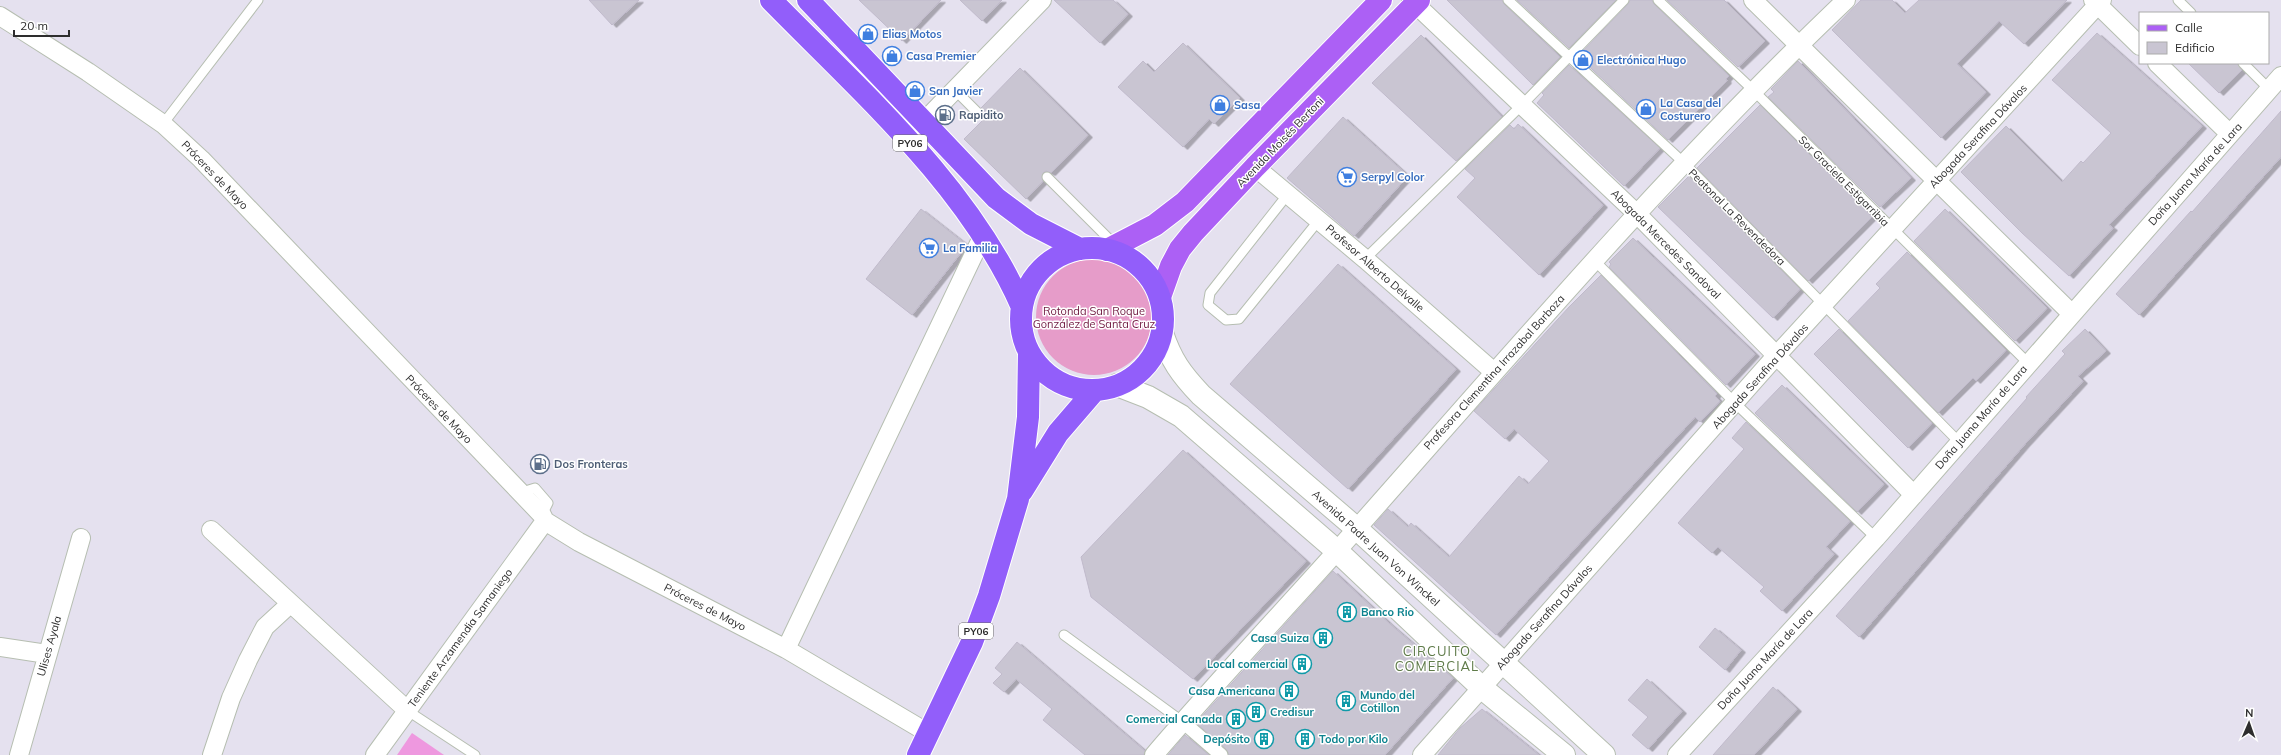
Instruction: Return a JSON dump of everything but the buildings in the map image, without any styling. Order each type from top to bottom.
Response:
[{"type":"highway","name":"PY06","points":[[771,0],[907,139],[983,235],[1008,276],[1022,307]]},
{"type":"highway","name":"PY06","points":[[808,0],[925,121],[996,198],[1013,212],[1036,227],[1080,249]]},
{"type":"highway","name":"PY06","points":[[1111,248],[1140,266],[1152,280],[1160,297],[1162,309],[1162,333],[1150,361],[1135,375],[1117,385],[1095,390],[1072,387],[1051,377],[1035,362],[1029,352],[1022,330],[1022,307],[1032,280],[1045,265],[1061,255],[1080,249],[1111,248]]},
{"type":"highway","name":"PY06","points":[[918,755],[974,635],[990,596],[1018,499],[1028,417],[1029,352]]},
{"type":"highway","name":"PY06","points":[[1018,499],[1058,433],[1095,390]]},
{"type":"main road","points":[[1111,248],[1155,225],[1185,202],[1381,0]]},
{"type":"main road","name":"Avenida Moisés Bertoni","points":[[1160,297],[1180,249],[1255,167],[1415,1]]},
{"type":"main road","name":"Avenida Padre Juan Von Winckel","points":[[1162,333],[1170,356],[1182,376],[1201,395],[1356,528],[1502,664],[1604,755]]},
{"type":"main road","points":[[1117,385],[1148,397],[1181,416],[1337,551],[1482,688],[1564,755]]},
{"type":"street","points":[[907,139],[1042,0]]},
{"type":"street","points":[[1754,0],[2071,313]]},
{"type":"street","name":"Profesora Clementina Irrazabal Barboza","points":[[1154,755],[1636,213],[1753,90],[1846,0]]},
{"type":"street","name":"Abogada Mercedes Sandoval","points":[[1415,1],[1636,213],[1914,495]]},
{"type":"street","points":[[2098,2],[2139,45]]},
{"type":"street","name":"Abogada Serafina Dávalos","points":[[1422,755],[1776,356],[1825,305],[1936,180],[2098,2]]},
{"type":"street","name":"Próceres de Mayo","points":[[0,16],[88,72],[163,124],[201,159],[543,518],[579,542],[786,649],[928,733]]},
{"type":"street","points":[[2158,64],[2230,134]]},
{"type":"street","name":"Doña Juana María de Lara","points":[[1677,755],[1876,538],[2071,313],[2281,76]]},
{"type":"street","name":"Profesor Alberto Delvalle","points":[[1255,167],[1365,258],[1494,372]]},
{"type":"street","points":[[786,649],[983,235]]},
{"type":"street","name":"Teniente Arzamendia Samaniego","points":[[375,755],[408,711],[543,518]]},
{"type":"street","points":[[212,530],[290,604],[408,711]]},
{"type":"street","name":"Ulises Ayala","points":[[19,755],[81,538]]},
{"type":"street","points":[[212,755],[231,698],[265,627],[290,604]]},
{"type":"street","points":[[0,648],[47,654]]},
{"type":"street","points":[[1182,722],[1221,755]]},
{"type":"lane","points":[[163,124],[258,0]]},
{"type":"lane","name":"Peatonal La Revendedora","points":[[1508,0],[1568,58],[1683,162],[1959,442]]},
{"type":"lane","points":[[1365,258],[1523,104],[1624,0]]},
{"type":"lane","name":"Sor Graciela Estigarribia","points":[[1658,0],[1753,90],[2028,363]]},
{"type":"lane","points":[[2178,0],[2190,12]]},
{"type":"lane","points":[[2244,64],[2269,89]]},
{"type":"lane","points":[[955,90],[977,112]]},
{"type":"lane","points":[[1047,177],[1111,248]]},
{"type":"lane","points":[[1288,194],[1210,294],[1208,305],[1226,320],[1239,319],[1319,220]]},
{"type":"lane","points":[[1594,260],[1735,403],[1876,538]]},
{"type":"lane","points":[[1064,635],[1182,722]]},
{"type":"lane","points":[[408,711],[475,755]]},
{"type":"green space","name":"Rotonda San Roque González de Santa Cruz","points":[[1094,259],[1105,260],[1116,264],[1135,276],[1147,295],[1151,306],[1151,328],[1147,339],[1135,358],[1116,370],[1105,374],[1094,375],[1083,374],[1072,370],[1053,358],[1041,339],[1037,328],[1036,317],[1037,306],[1041,295],[1053,276],[1072,264],[1083,260]]},
{"type":"shaded area","points":[[412,733],[444,755],[397,755]]},
{"type":"place","name":"Elias Motos","points":[[868,34]]},
{"type":"place","name":"Casa Premier","points":[[892,56]]},
{"type":"place","name":"Electrónica Hugo","points":[[1583,60]]},
{"type":"place","name":"San Javier","points":[[915,91]]},
{"type":"place","name":"Sasa","points":[[1220,105]]},
{"type":"place","name":"La Casa del Costurero","points":[[1646,109]]},
{"type":"place","name":"Rapidito","points":[[945,115]]},
{"type":"place","name":"Serpyl Color","points":[[1347,177]]},
{"type":"place","name":"La Familia","points":[[929,248]]},
{"type":"place","name":"Dos Fronteras","points":[[540,464]]},
{"type":"place","name":"Banco Rio","points":[[1347,612]]},
{"type":"place","name":"Casa Suiza","points":[[1323,638]]},
{"type":"place","name":"Local comercial","points":[[1302,664]]},
{"type":"place","name":"Casa Americana","points":[[1289,691]]},
{"type":"place","name":"Mundo del Cotillon","points":[[1346,701]]},
{"type":"place","name":"Credisur","points":[[1256,712]]},
{"type":"place","name":"Comercial Canada","points":[[1236,719]]},
{"type":"place","name":"Depósito","points":[[1264,739]]},
{"type":"place","name":"Todo por Kilo","points":[[1305,739]]},
{"type":"district","name":"CIRCUITO COMERCIAL","points":[[1437,658]]}]
